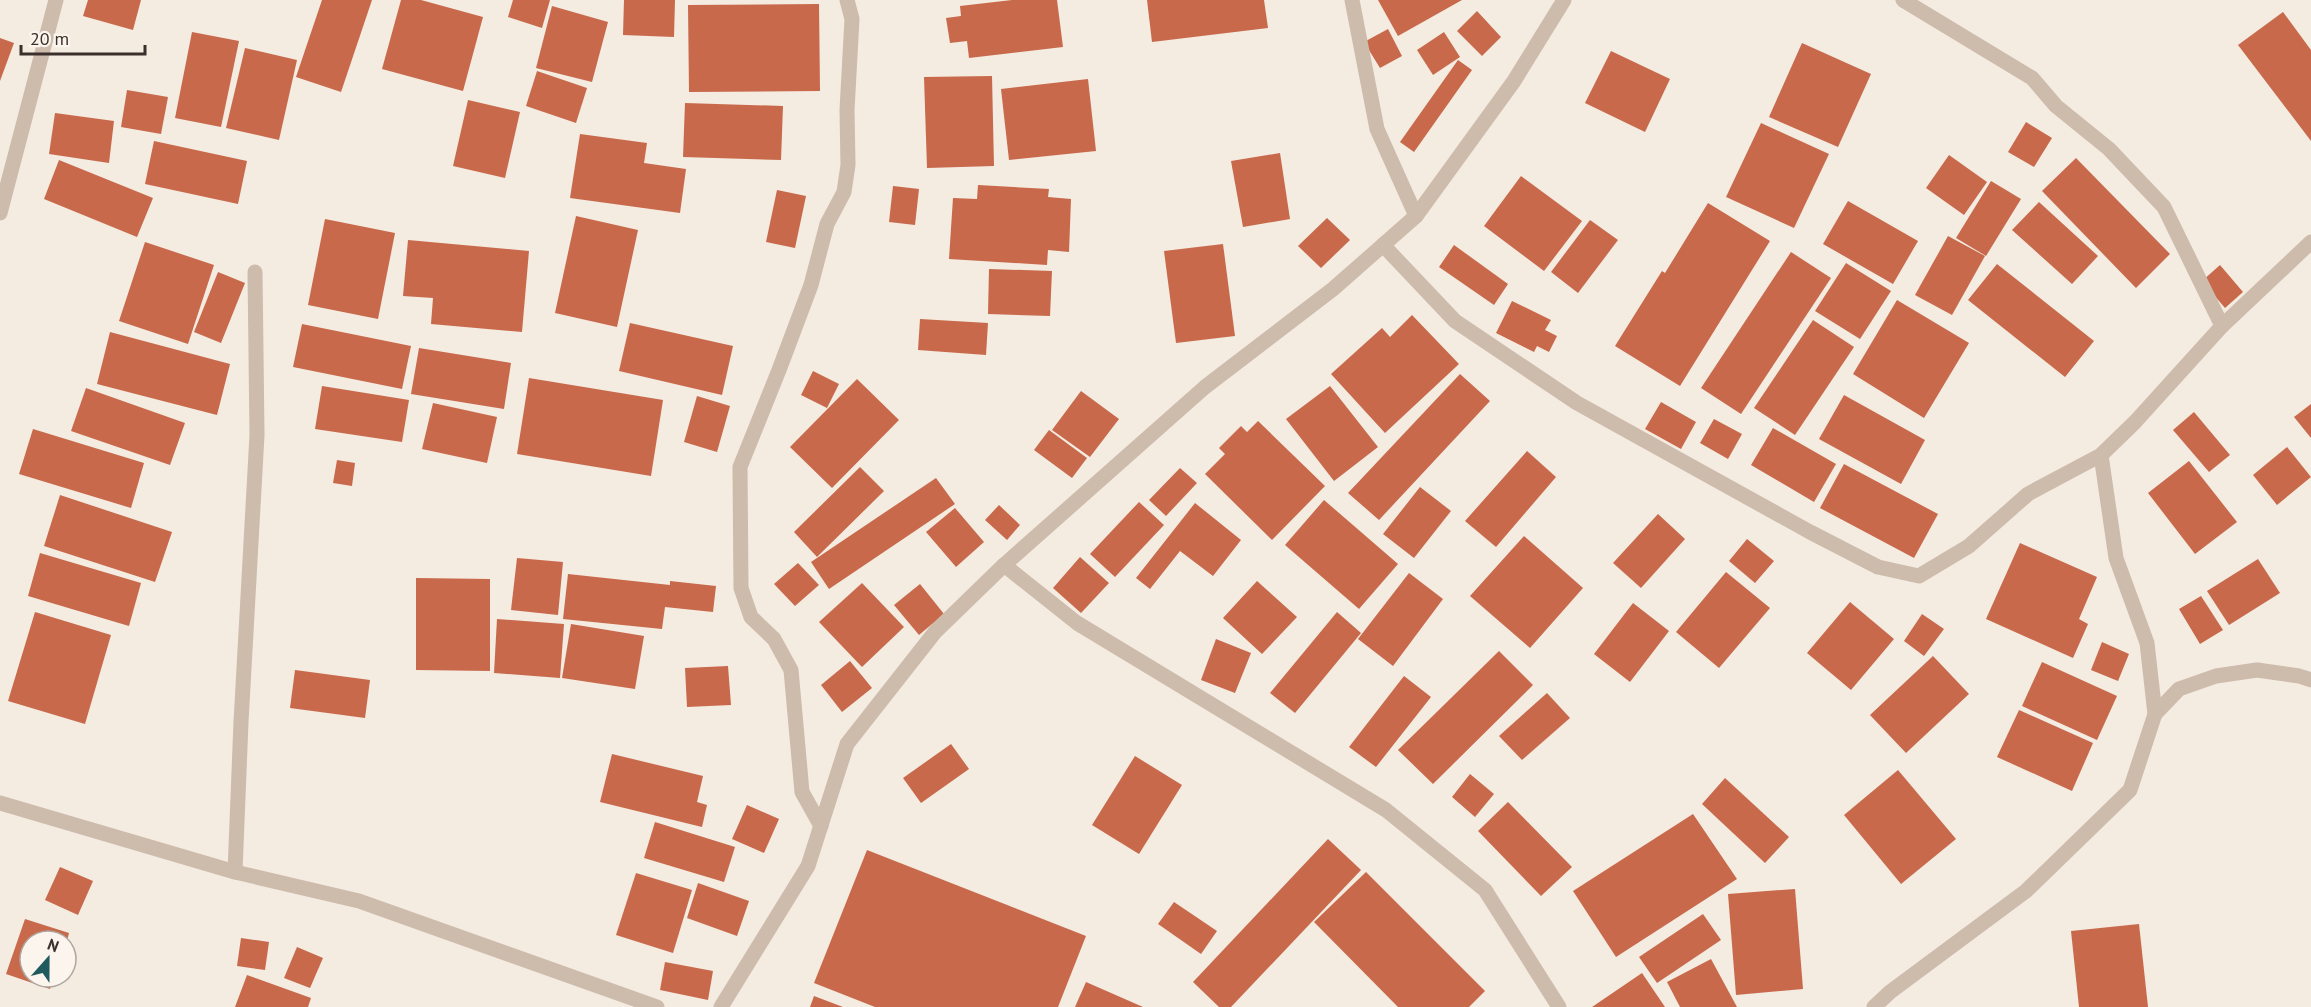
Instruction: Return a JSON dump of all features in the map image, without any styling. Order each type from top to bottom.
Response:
[{"type":"street","points":[[0,213],[56,0]]},
{"type":"street","points":[[821,826],[802,792],[791,670],[774,639],[751,617],[741,588],[740,468],[811,285],[827,224],[844,192],[848,165],[847,110],[852,19],[847,0]]},
{"type":"street","points":[[1352,0],[1377,129],[1416,216]]},
{"type":"street","points":[[721,1007],[808,866],[848,744],[935,632],[1004,565],[1204,387],[1334,288],[1416,216],[1514,81],[1564,0]]},
{"type":"street","points":[[1903,0],[2032,78],[2056,106],[2109,149],[2164,207],[2222,326]]},
{"type":"street","points":[[1383,244],[1455,321],[1577,403],[1878,567],[1918,576],[1969,546],[2028,494],[2101,455],[2136,422],[2222,326],[2311,242]]},
{"type":"street","points":[[235,872],[241,710],[258,435],[255,272]]},
{"type":"street","points":[[1874,1007],[1890,992],[2026,891],[2130,790],[2155,714],[2147,643],[2116,558],[2101,455]]},
{"type":"street","points":[[1004,565],[1077,623],[1386,810],[1485,890],[1558,1007]]},
{"type":"street","points":[[2155,714],[2179,689],[2216,676],[2257,670],[2311,680]]},
{"type":"street","points":[[0,803],[235,872],[359,901],[657,1007]]},
{"type":"building","points":[[88,0],[141,0],[133,30],[83,16]]},
{"type":"building","points":[[322,0],[372,0],[341,92],[296,77]]},
{"type":"building","points":[[401,0],[421,0],[483,17],[463,91],[382,69]]},
{"type":"building","points":[[513,0],[550,0],[542,28],[508,17]]},
{"type":"building","points":[[624,0],[675,0],[674,37],[623,35]]},
{"type":"building","points":[[1012,0],[1057,0],[1063,47],[969,58],[967,41],[950,43],[946,18],[961,16],[960,6]]},
{"type":"building","points":[[1147,0],[1264,0],[1268,28],[1152,42]]},
{"type":"building","points":[[1378,0],[1462,0],[1398,36]]},
{"type":"building","points":[[819,4],[820,91],[689,92],[688,5]]},
{"type":"building","points":[[552,6],[608,22],[592,82],[536,68]]},
{"type":"building","points":[[1477,11],[1501,37],[1482,56],[1457,31]]},
{"type":"building","points":[[2283,12],[2311,50],[2311,141],[2238,45]]},
{"type":"building","points":[[1388,29],[1402,56],[1380,68],[1364,42]]},
{"type":"building","points":[[192,32],[239,41],[221,127],[175,118]]},
{"type":"building","points":[[1444,32],[1460,57],[1433,75],[1417,50]]},
{"type":"building","points":[[0,38],[14,43],[0,81]]},
{"type":"building","points":[[1802,43],[1871,74],[1838,147],[1769,117]]},
{"type":"building","points":[[245,48],[297,60],[279,140],[226,128]]},
{"type":"building","points":[[1611,51],[1670,79],[1645,132],[1585,103]]},
{"type":"building","points":[[1458,60],[1472,70],[1414,152],[1400,142]]},
{"type":"building","points":[[537,71],[587,88],[576,123],[526,106]]},
{"type":"building","points":[[992,76],[994,166],[927,168],[924,77]]},
{"type":"building","points":[[1088,79],[1096,151],[1009,160],[1001,89]]},
{"type":"building","points":[[127,90],[168,97],[161,134],[121,127]]},
{"type":"building","points":[[468,100],[520,112],[505,178],[453,166]]},
{"type":"building","points":[[685,103],[783,106],[781,160],[683,157]]},
{"type":"building","points":[[55,113],[114,121],[109,163],[49,154]]},
{"type":"building","points":[[2026,122],[2052,138],[2034,167],[2008,152]]},
{"type":"building","points":[[1761,123],[1829,154],[1794,228],[1726,197]]},
{"type":"building","points":[[580,134],[647,143],[644,163],[686,169],[680,213],[570,198]]},
{"type":"building","points":[[154,141],[247,161],[238,204],[145,184]]},
{"type":"building","points":[[1280,153],[1290,219],[1243,227],[1231,161]]},
{"type":"building","points":[[1949,155],[1987,182],[1964,215],[1926,188]]},
{"type":"building","points":[[2076,158],[2170,254],[2136,288],[2042,191]]},
{"type":"building","points":[[59,160],[153,198],[137,237],[44,199]]},
{"type":"building","points":[[1521,176],[1582,221],[1544,271],[1484,226]]},
{"type":"building","points":[[1991,181],[2021,199],[1986,256],[1956,238]]},
{"type":"building","points":[[978,185],[1049,189],[1048,197],[1071,199],[1069,252],[1048,250],[1047,265],[949,259],[953,198],[977,199]]},
{"type":"building","points":[[893,186],[919,189],[915,225],[889,222]]},
{"type":"building","points":[[777,190],[806,196],[795,248],[766,242]]},
{"type":"building","points":[[1848,201],[1918,241],[1893,284],[1823,244]]},
{"type":"building","points":[[2039,202],[2098,256],[2072,284],[2012,230]]},
{"type":"building","points":[[1708,203],[1770,241],[1680,386],[1615,346],[1662,271],[1665,273]]},
{"type":"building","points":[[576,216],[638,230],[617,327],[555,313]]},
{"type":"building","points":[[1327,218],[1350,240],[1321,268],[1298,246]]},
{"type":"building","points":[[325,219],[395,233],[378,319],[308,305]]},
{"type":"building","points":[[1590,220],[1618,240],[1578,293],[1551,272]]},
{"type":"building","points":[[1948,236],[1985,256],[1952,315],[1915,295]]},
{"type":"building","points":[[408,240],[529,251],[522,332],[431,324],[433,298],[403,296]]},
{"type":"building","points":[[145,242],[214,265],[188,344],[119,321]]},
{"type":"building","points":[[1223,244],[1235,336],[1176,343],[1164,251]]},
{"type":"building","points":[[1454,245],[1508,284],[1494,305],[1439,267]]},
{"type":"building","points":[[1791,252],[1831,278],[1741,414],[1701,388]]},
{"type":"building","points":[[1846,263],[1891,291],[1860,339],[1815,311]]},
{"type":"building","points":[[1997,264],[2094,341],[2065,377],[1968,300]]},
{"type":"building","points":[[2220,265],[2243,292],[2225,308],[2202,281]]},
{"type":"building","points":[[989,269],[1052,271],[1050,316],[988,314]]},
{"type":"building","points":[[218,272],[245,283],[221,343],[194,332]]},
{"type":"building","points":[[1897,300],[1969,343],[1924,418],[1853,374]]},
{"type":"building","points":[[1512,301],[1551,320],[1545,330],[1557,336],[1549,352],[1537,346],[1534,352],[1496,333]]},
{"type":"building","points":[[1412,315],[1459,364],[1385,433],[1331,374],[1382,328],[1390,337]]},
{"type":"building","points":[[920,319],[988,323],[986,355],[918,350]]},
{"type":"building","points":[[1813,320],[1854,347],[1795,435],[1754,408]]},
{"type":"building","points":[[630,323],[733,346],[722,395],[619,371]]},
{"type":"building","points":[[302,324],[411,346],[402,389],[293,367]]},
{"type":"building","points":[[110,332],[230,364],[217,415],[97,384]]},
{"type":"building","points":[[419,348],[511,363],[504,409],[411,394]]},
{"type":"building","points":[[813,371],[839,384],[827,408],[801,395]]},
{"type":"building","points":[[1460,374],[1490,401],[1379,520],[1348,493]]},
{"type":"building","points":[[529,378],[663,400],[651,476],[517,454]]},
{"type":"building","points":[[857,379],[899,420],[832,488],[790,447]]},
{"type":"building","points":[[322,386],[409,400],[402,442],[315,429]]},
{"type":"building","points":[[1330,386],[1378,447],[1334,481],[1286,419]]},
{"type":"building","points":[[86,388],[185,423],[170,465],[71,431]]},
{"type":"building","points":[[1081,391],[1119,419],[1090,457],[1052,430]]},
{"type":"building","points":[[1844,395],[1925,440],[1901,484],[1819,439]]},
{"type":"building","points":[[697,396],[730,406],[717,452],[684,442]]},
{"type":"building","points":[[1661,402],[1696,422],[1681,449],[1645,429]]},
{"type":"building","points":[[433,403],[497,417],[487,463],[422,449]]},
{"type":"building","points":[[2311,404],[2311,438],[2294,417]]},
{"type":"building","points":[[2194,412],[2230,455],[2209,472],[2173,430]]},
{"type":"building","points":[[1714,419],[1742,434],[1728,459],[1700,443]]},
{"type":"building","points":[[1258,421],[1325,486],[1272,540],[1205,474],[1225,454],[1219,448],[1241,426],[1247,432]]},
{"type":"building","points":[[1773,428],[1836,464],[1814,502],[1751,465]]},
{"type":"building","points":[[33,429],[144,463],[131,508],[19,474]]},
{"type":"building","points":[[1049,430],[1087,458],[1072,478],[1034,450]]},
{"type":"building","points":[[2287,447],[2311,477],[2277,505],[2253,475]]},
{"type":"building","points":[[1527,451],[1556,477],[1496,547],[1465,521]]},
{"type":"building","points":[[337,460],[355,463],[352,486],[333,483]]},
{"type":"building","points":[[2189,461],[2237,522],[2195,554],[2148,493]]},
{"type":"building","points":[[1844,464],[1938,514],[1914,558],[1820,508]]},
{"type":"building","points":[[860,467],[884,491],[817,557],[794,532]]},
{"type":"building","points":[[1180,468],[1197,483],[1166,516],[1149,500]]},
{"type":"building","points":[[936,478],[955,504],[829,589],[811,562]]},
{"type":"building","points":[[1420,487],[1451,511],[1414,558],[1383,534]]},
{"type":"building","points":[[60,495],[172,532],[155,582],[44,546]]},
{"type":"building","points":[[1324,500],[1398,564],[1359,609],[1285,545]]},
{"type":"building","points":[[1139,502],[1164,525],[1115,577],[1090,554]]},
{"type":"building","points":[[1195,503],[1241,540],[1213,576],[1180,551],[1150,589],[1136,578]]},
{"type":"building","points":[[999,505],[1020,525],[1007,540],[985,520]]},
{"type":"building","points":[[955,508],[984,542],[956,567],[926,532]]},
{"type":"building","points":[[1658,514],[1685,539],[1641,588],[1613,563]]},
{"type":"building","points":[[1524,536],[1583,588],[1530,648],[1470,596]]},
{"type":"building","points":[[1747,539],[1774,561],[1755,583],[1729,561]]},
{"type":"building","points":[[2020,543],[2097,577],[2079,619],[2088,624],[2073,658],[1986,619]]},
{"type":"building","points":[[40,553],[141,583],[129,626],[28,596]]},
{"type":"building","points":[[1080,557],[1109,583],[1081,613],[1053,588]]},
{"type":"building","points":[[517,558],[563,562],[558,615],[511,610]]},
{"type":"building","points":[[2258,559],[2280,593],[2229,625],[2207,591]]},
{"type":"building","points":[[798,563],[819,585],[795,606],[774,584]]},
{"type":"building","points":[[1726,572],[1770,608],[1719,668],[1676,632]]},
{"type":"building","points":[[1409,573],[1443,599],[1393,666],[1358,639]]},
{"type":"building","points":[[568,574],[670,585],[670,581],[716,586],[713,612],[665,607],[662,629],[563,619]]},
{"type":"building","points":[[416,578],[490,579],[490,671],[416,670]]},
{"type":"building","points":[[1257,581],[1297,617],[1262,654],[1223,618]]},
{"type":"building","points":[[862,583],[904,627],[862,667],[819,622]]},
{"type":"building","points":[[920,584],[944,614],[919,635],[894,605]]},
{"type":"building","points":[[2201,596],[2223,630],[2200,644],[2179,609]]},
{"type":"building","points":[[1850,602],[1894,639],[1851,690],[1807,653]]},
{"type":"building","points":[[1633,603],[1669,631],[1630,682],[1594,654]]},
{"type":"building","points":[[35,612],[111,635],[85,724],[8,701]]},
{"type":"building","points":[[1337,612],[1361,633],[1295,713],[1270,693]]},
{"type":"building","points":[[1922,614],[1944,629],[1924,656],[1904,641]]},
{"type":"building","points":[[497,619],[564,624],[560,678],[494,673]]},
{"type":"building","points":[[571,624],[644,636],[635,689],[562,678]]},
{"type":"building","points":[[1216,639],[1251,653],[1235,693],[1201,680]]},
{"type":"building","points":[[2102,642],[2129,654],[2118,681],[2091,670]]},
{"type":"building","points":[[1499,651],[1533,685],[1433,784],[1398,750]]},
{"type":"building","points":[[1933,656],[1969,694],[1906,753],[1870,715]]},
{"type":"building","points":[[850,661],[872,688],[842,712],[821,685]]},
{"type":"building","points":[[2042,662],[2117,696],[2097,740],[2022,706]]},
{"type":"building","points":[[728,666],[731,705],[687,707],[685,668]]},
{"type":"building","points":[[295,670],[370,680],[365,718],[290,708]]},
{"type":"building","points":[[1404,676],[1431,697],[1376,767],[1349,747]]},
{"type":"building","points":[[1547,693],[1570,718],[1522,760],[1499,736]]},
{"type":"building","points":[[2019,710],[2093,743],[2072,791],[1997,757]]},
{"type":"building","points":[[951,744],[969,769],[921,803],[903,778]]},
{"type":"building","points":[[612,754],[703,776],[697,802],[707,805],[702,827],[600,802]]},
{"type":"building","points":[[1135,756],[1182,785],[1139,854],[1092,825]]},
{"type":"building","points":[[1898,770],[1956,839],[1901,884],[1844,815]]},
{"type":"building","points":[[1470,774],[1494,794],[1475,817],[1452,797]]},
{"type":"building","points":[[1725,778],[1789,837],[1765,863],[1702,804]]},
{"type":"building","points":[[1508,802],[1572,867],[1541,896],[1478,831]]},
{"type":"building","points":[[747,805],[779,819],[764,853],[732,839]]},
{"type":"building","points":[[1693,814],[1737,879],[1616,957],[1573,891]]},
{"type":"building","points":[[655,822],[735,847],[724,882],[644,858]]},
{"type":"building","points":[[1328,839],[1361,870],[1231,1007],[1219,1007],[1193,982]]},
{"type":"building","points":[[867,850],[1086,936],[1058,1007],[875,1007],[814,983]]},
{"type":"building","points":[[60,867],[93,881],[78,915],[45,900]]},
{"type":"building","points":[[1366,872],[1485,991],[1469,1007],[1398,1007],[1314,922]]},
{"type":"building","points":[[636,873],[692,890],[673,953],[616,935]]},
{"type":"building","points":[[698,883],[749,901],[737,936],[687,918]]},
{"type":"building","points":[[1795,889],[1803,989],[1736,995],[1728,894]]},
{"type":"building","points":[[1174,902],[1217,931],[1201,954],[1158,924]]},
{"type":"building","points":[[1703,914],[1721,940],[1657,983],[1639,957]]},
{"type":"building","points":[[25,919],[56,929],[22,929]]},
{"type":"building","points":[[2139,924],[2148,1007],[2079,1007],[2071,931]]},
{"type":"building","points":[[241,938],[269,942],[265,970],[237,966]]},
{"type":"building","points":[[18,939],[18,978],[6,974]]},
{"type":"building","points":[[297,947],[323,958],[310,988],[284,978]]},
{"type":"building","points":[[1711,959],[1737,1007],[1680,1007],[1667,982]]},
{"type":"building","points":[[665,962],[713,971],[708,1000],[660,990]]},
{"type":"building","points":[[1642,973],[1665,1007],[1592,1007]]},
{"type":"building","points":[[247,975],[311,998],[308,1007],[235,1007]]},
{"type":"building","points":[[1086,982],[1143,1007],[1075,1007]]},
{"type":"building","points":[[814,996],[843,1007],[810,1007]]}]
